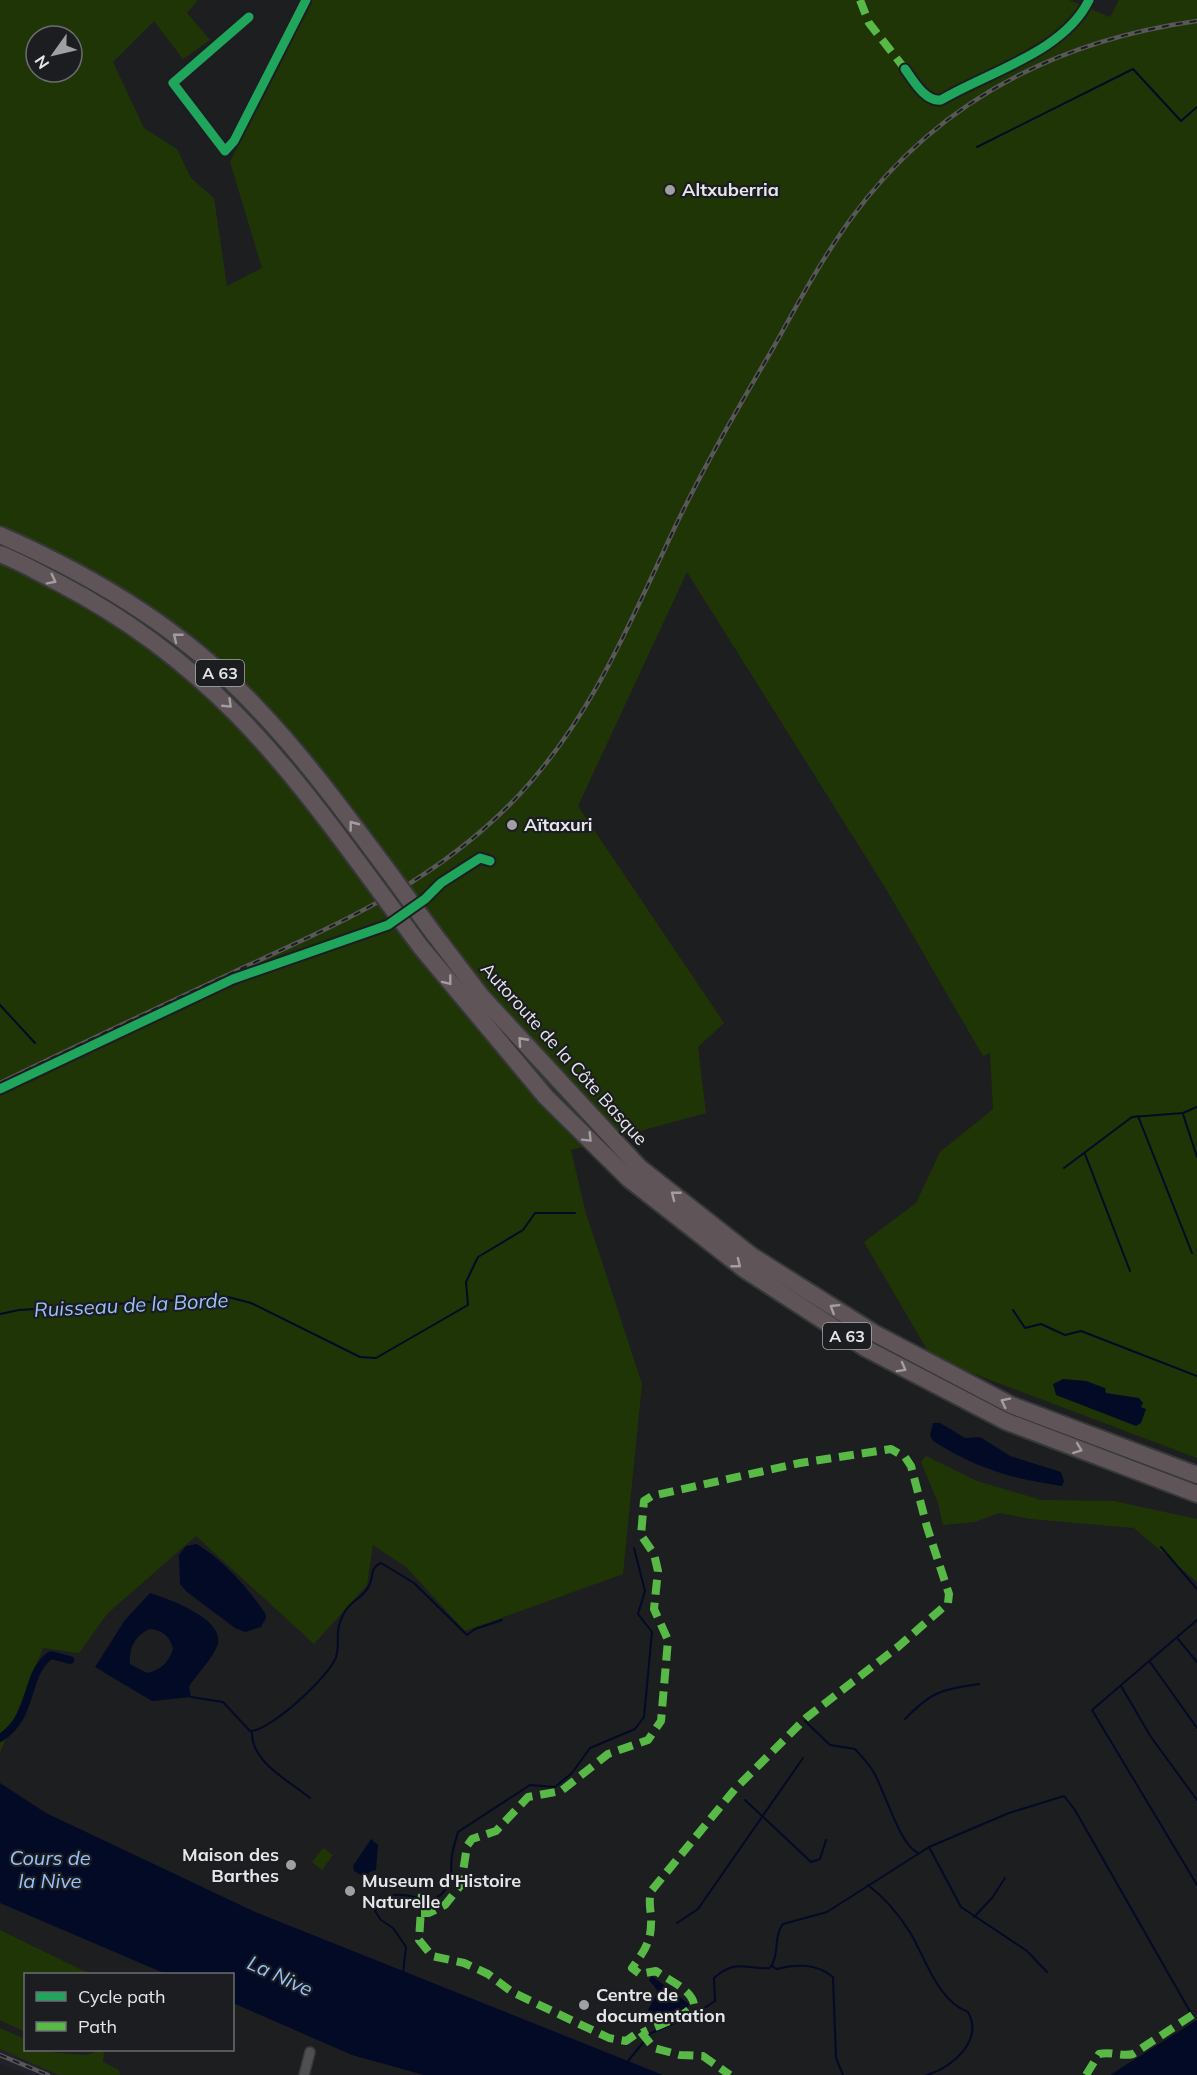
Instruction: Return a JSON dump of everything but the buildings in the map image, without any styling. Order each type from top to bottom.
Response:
[{"type":"highway","name":"Autoroute de la Côte Basque","points":[[0,535],[118,596],[166,628],[212,665],[256,707],[290,745],[388,871],[482,998],[639,1167],[752,1256],[874,1334],[1011,1406],[1197,1475]]},
{"type":"highway","name":"Autoroute de la Côte Basque","points":[[0,554],[110,610],[200,678],[244,719],[281,761],[476,1017],[546,1097],[629,1179],[744,1269],[867,1348],[1005,1421],[1197,1494]]},
{"type":"street","points":[[249,17],[173,83],[225,151],[234,141],[306,0]]},
{"type":"street","points":[[905,69],[926,95],[934,100],[941,100],[1060,36],[1082,15],[1089,0]]},
{"type":"street","points":[[425,899],[441,883],[480,858],[490,861]]},
{"type":"street","points":[[0,1089],[233,979],[388,925]]},
{"type":"street","points":[[304,2075],[310,2052]]},
{"type":"shaded area","points":[[0,2049],[59,2075],[28,2075],[0,2064]]},
{"type":"green space","points":[[0,0],[198,0],[187,13],[210,40],[183,59],[154,21],[113,62],[144,128],[177,149],[191,178],[214,198],[227,286],[262,268],[230,162],[311,0],[1069,0],[1110,17],[1119,0],[1197,0],[1197,1458],[932,1358],[864,1242],[916,1203],[940,1152],[993,1109],[990,1053],[983,1056],[886,889],[687,572],[578,806],[724,1023],[698,1047],[706,1113],[571,1150],[585,1210],[642,1384],[623,1574],[465,1631],[406,1567],[373,1545],[367,1585],[314,1644],[196,1536],[107,1614],[79,1653],[43,1648],[0,1753]]},
{"type":"green space","points":[[926,1456],[977,1481],[1041,1500],[1114,1501],[1197,1519],[1197,1582],[1134,1528],[1031,1519],[999,1513],[975,1522],[943,1525],[938,1503],[921,1462]]},
{"type":"green space","points":[[323,1848],[333,1855],[322,1870],[312,1862]]},
{"type":"green space","points":[[0,1930],[88,1973],[24,1973],[24,2032],[0,2020]]},
{"type":"green space","points":[[0,2028],[24,2039],[24,2051],[84,2055],[104,2051],[103,2062],[119,2070],[120,2075],[59,2075],[0,2049]]},
{"type":"water","points":[[1063,1379],[1086,1381],[1105,1388],[1106,1393],[1139,1398],[1143,1403],[1141,1407],[1146,1409],[1141,1423],[1136,1426],[1056,1395],[1053,1384]]},
{"type":"water","points":[[933,1423],[940,1423],[965,1438],[980,1437],[1010,1456],[1061,1472],[1064,1481],[1062,1486],[1010,1476],[964,1458],[933,1441],[930,1435]]},
{"type":"water","points":[[197,1544],[226,1566],[258,1603],[266,1618],[261,1627],[245,1632],[235,1628],[187,1592],[180,1584],[179,1555],[186,1546]]},
{"type":"water","points":[[150,1593],[193,1611],[212,1626],[218,1635],[218,1644],[189,1687],[191,1697],[152,1701],[95,1667],[125,1620]],"holes":[[[149,1629],[168,1637],[173,1649],[164,1665],[147,1673],[130,1664],[130,1653],[140,1636]]]},
{"type":"water","name":"Cours de la Nive","points":[[0,1783],[46,1813],[253,1911],[663,2075],[424,2075],[352,2055],[234,2003],[234,1973],[164,1973],[0,1903]]},
{"type":"water","points":[[371,1839],[378,1845],[376,1870],[369,1872],[368,1879],[354,1871],[353,1866]]},
{"type":"water","points":[[652,1976],[689,2004],[688,2007],[648,2021],[647,2013],[657,1990],[649,1980]]},
{"type":"water","points":[[1197,2020],[1197,2075],[1110,2075]]},
{"type":"waterway","points":[[977,147],[1133,69],[1181,121],[1197,107]]},
{"type":"waterway","points":[[0,1005],[35,1043]]},
{"type":"waterway","points":[[1064,1168],[1132,1117],[1183,1113],[1197,1107]]},
{"type":"waterway","points":[[1183,1114],[1197,1157]]},
{"type":"waterway","points":[[1138,1116],[1192,1253]]},
{"type":"waterway","points":[[1085,1154],[1130,1271]]},
{"type":"waterway","name":"Ruisseau de la Borde","points":[[0,1314],[19,1310],[228,1297],[251,1303],[360,1357],[376,1358],[468,1305],[466,1282],[478,1257],[523,1230],[535,1213],[575,1213]]},
{"type":"waterway","points":[[1013,1310],[1025,1328],[1041,1324],[1065,1335],[1081,1331],[1197,1376]]},
{"type":"waterway","points":[[1161,1547],[1197,1589]]},
{"type":"waterway","points":[[403,1973],[406,1947],[393,1928],[381,1920],[375,1911],[384,1900],[394,1895],[433,1899],[441,1894],[450,1880],[452,1855],[458,1832],[530,1785],[555,1787],[572,1773],[590,1748],[635,1729],[644,1717],[652,1632],[638,1614],[645,1591],[634,1548]]},
{"type":"waterway","points":[[191,1697],[223,1702],[250,1731],[271,1723],[298,1702],[331,1666],[336,1657],[338,1631],[344,1613],[367,1590],[373,1570],[381,1563],[414,1583],[467,1635],[475,1629],[502,1620]]},
{"type":"waterway","points":[[1197,1620],[1092,1710],[1197,1885]]},
{"type":"waterway","points":[[1178,1639],[1197,1662]]},
{"type":"waterway","points":[[0,1738],[19,1718],[42,1663],[51,1655],[70,1660]]},
{"type":"waterway","points":[[1150,1662],[1197,1728]]},
{"type":"waterway","points":[[905,1719],[930,1697],[938,1693],[979,1684]]},
{"type":"waterway","points":[[1121,1686],[1151,1737],[1197,1800]]},
{"type":"waterway","points":[[805,1721],[830,1745],[855,1749],[873,1771],[905,1839],[918,1853]]},
{"type":"waterway","points":[[252,1732],[253,1743],[264,1761],[272,1770],[310,1798]]},
{"type":"waterway","points":[[677,1923],[698,1909],[803,1758]]},
{"type":"waterway","points":[[628,2061],[651,2033],[692,2016],[715,2001],[714,1978],[722,1972],[741,1966],[770,1968],[775,1957],[778,1934],[783,1924],[827,1912],[929,1847],[1009,1813],[1064,1796],[1075,1810],[1192,2015]]},
{"type":"waterway","points":[[745,1800],[811,1862],[820,1859],[826,1840]]},
{"type":"waterway","points":[[929,1847],[961,1907],[1027,1951],[1047,1972]]},
{"type":"waterway","points":[[974,1917],[992,1898],[1005,1878]]},
{"type":"waterway","points":[[868,1885],[886,1901],[902,1921],[934,1979],[949,1999],[968,2012],[972,2023],[969,2043],[963,2051],[946,2066],[927,2075]]},
{"type":"waterway","points":[[772,1966],[776,1969],[791,1966],[813,1967],[833,1977],[836,2058],[843,2075]]},
{"type":"railway","points":[[0,1083],[351,917],[421,876],[488,826],[545,765],[589,701],[625,633],[687,503],[724,434],[830,250],[850,220],[883,179],[920,142],[960,111],[1002,84],[1047,62],[1095,44],[1145,30],[1197,21]]},
{"type":"railway","points":[[0,2055],[48,2075]]},
{"type":"marked path","points":[[860,0],[869,23],[905,69]]},
{"type":"marked path","points":[[421,1913],[429,1913],[445,1905],[461,1885],[467,1846],[472,1839],[496,1831],[528,1797],[561,1791],[608,1754],[648,1740],[661,1721],[668,1640],[654,1609],[658,1571],[654,1554],[641,1535],[644,1501],[652,1496],[800,1463],[891,1449],[905,1457],[911,1466],[927,1527],[949,1594],[948,1603],[899,1646],[806,1718],[735,1789],[652,1890],[651,1931],[645,1948],[632,1968],[640,1974],[656,1971],[684,1989],[694,2004],[684,2014],[642,2033]]},
{"type":"marked path","points":[[422,1894],[419,1940],[432,1956],[464,1963],[488,1974],[512,1992],[609,2038],[626,2041],[640,2031],[654,2048],[680,2055],[703,2056],[730,2075]]},
{"type":"marked path","points":[[1086,2075],[1099,2054],[1133,2054],[1197,2012]]},
{"type":"cycle path","points":[[249,17],[173,83],[225,151],[234,141],[306,0]]},
{"type":"cycle path","points":[[905,69],[925,94],[935,100],[941,100],[1044,47],[1062,34],[1089,0]]},
{"type":"cycle path","points":[[0,1089],[233,979],[388,925],[425,899],[441,883],[480,858],[490,861]]},
{"type":"place","name":"Altxuberria","points":[[670,190]]},
{"type":"place","name":"Aïtaxuri","points":[[512,825]]},
{"type":"place","name":"Maison des Barthes","points":[[291,1865]]},
{"type":"place","name":"Museum d'Histoire Naturelle","points":[[350,1891]]},
{"type":"place","name":"Centre de documentation","points":[[584,2005]]},
{"type":"water label","name":"La Nive","points":[[280,1976]]}]
